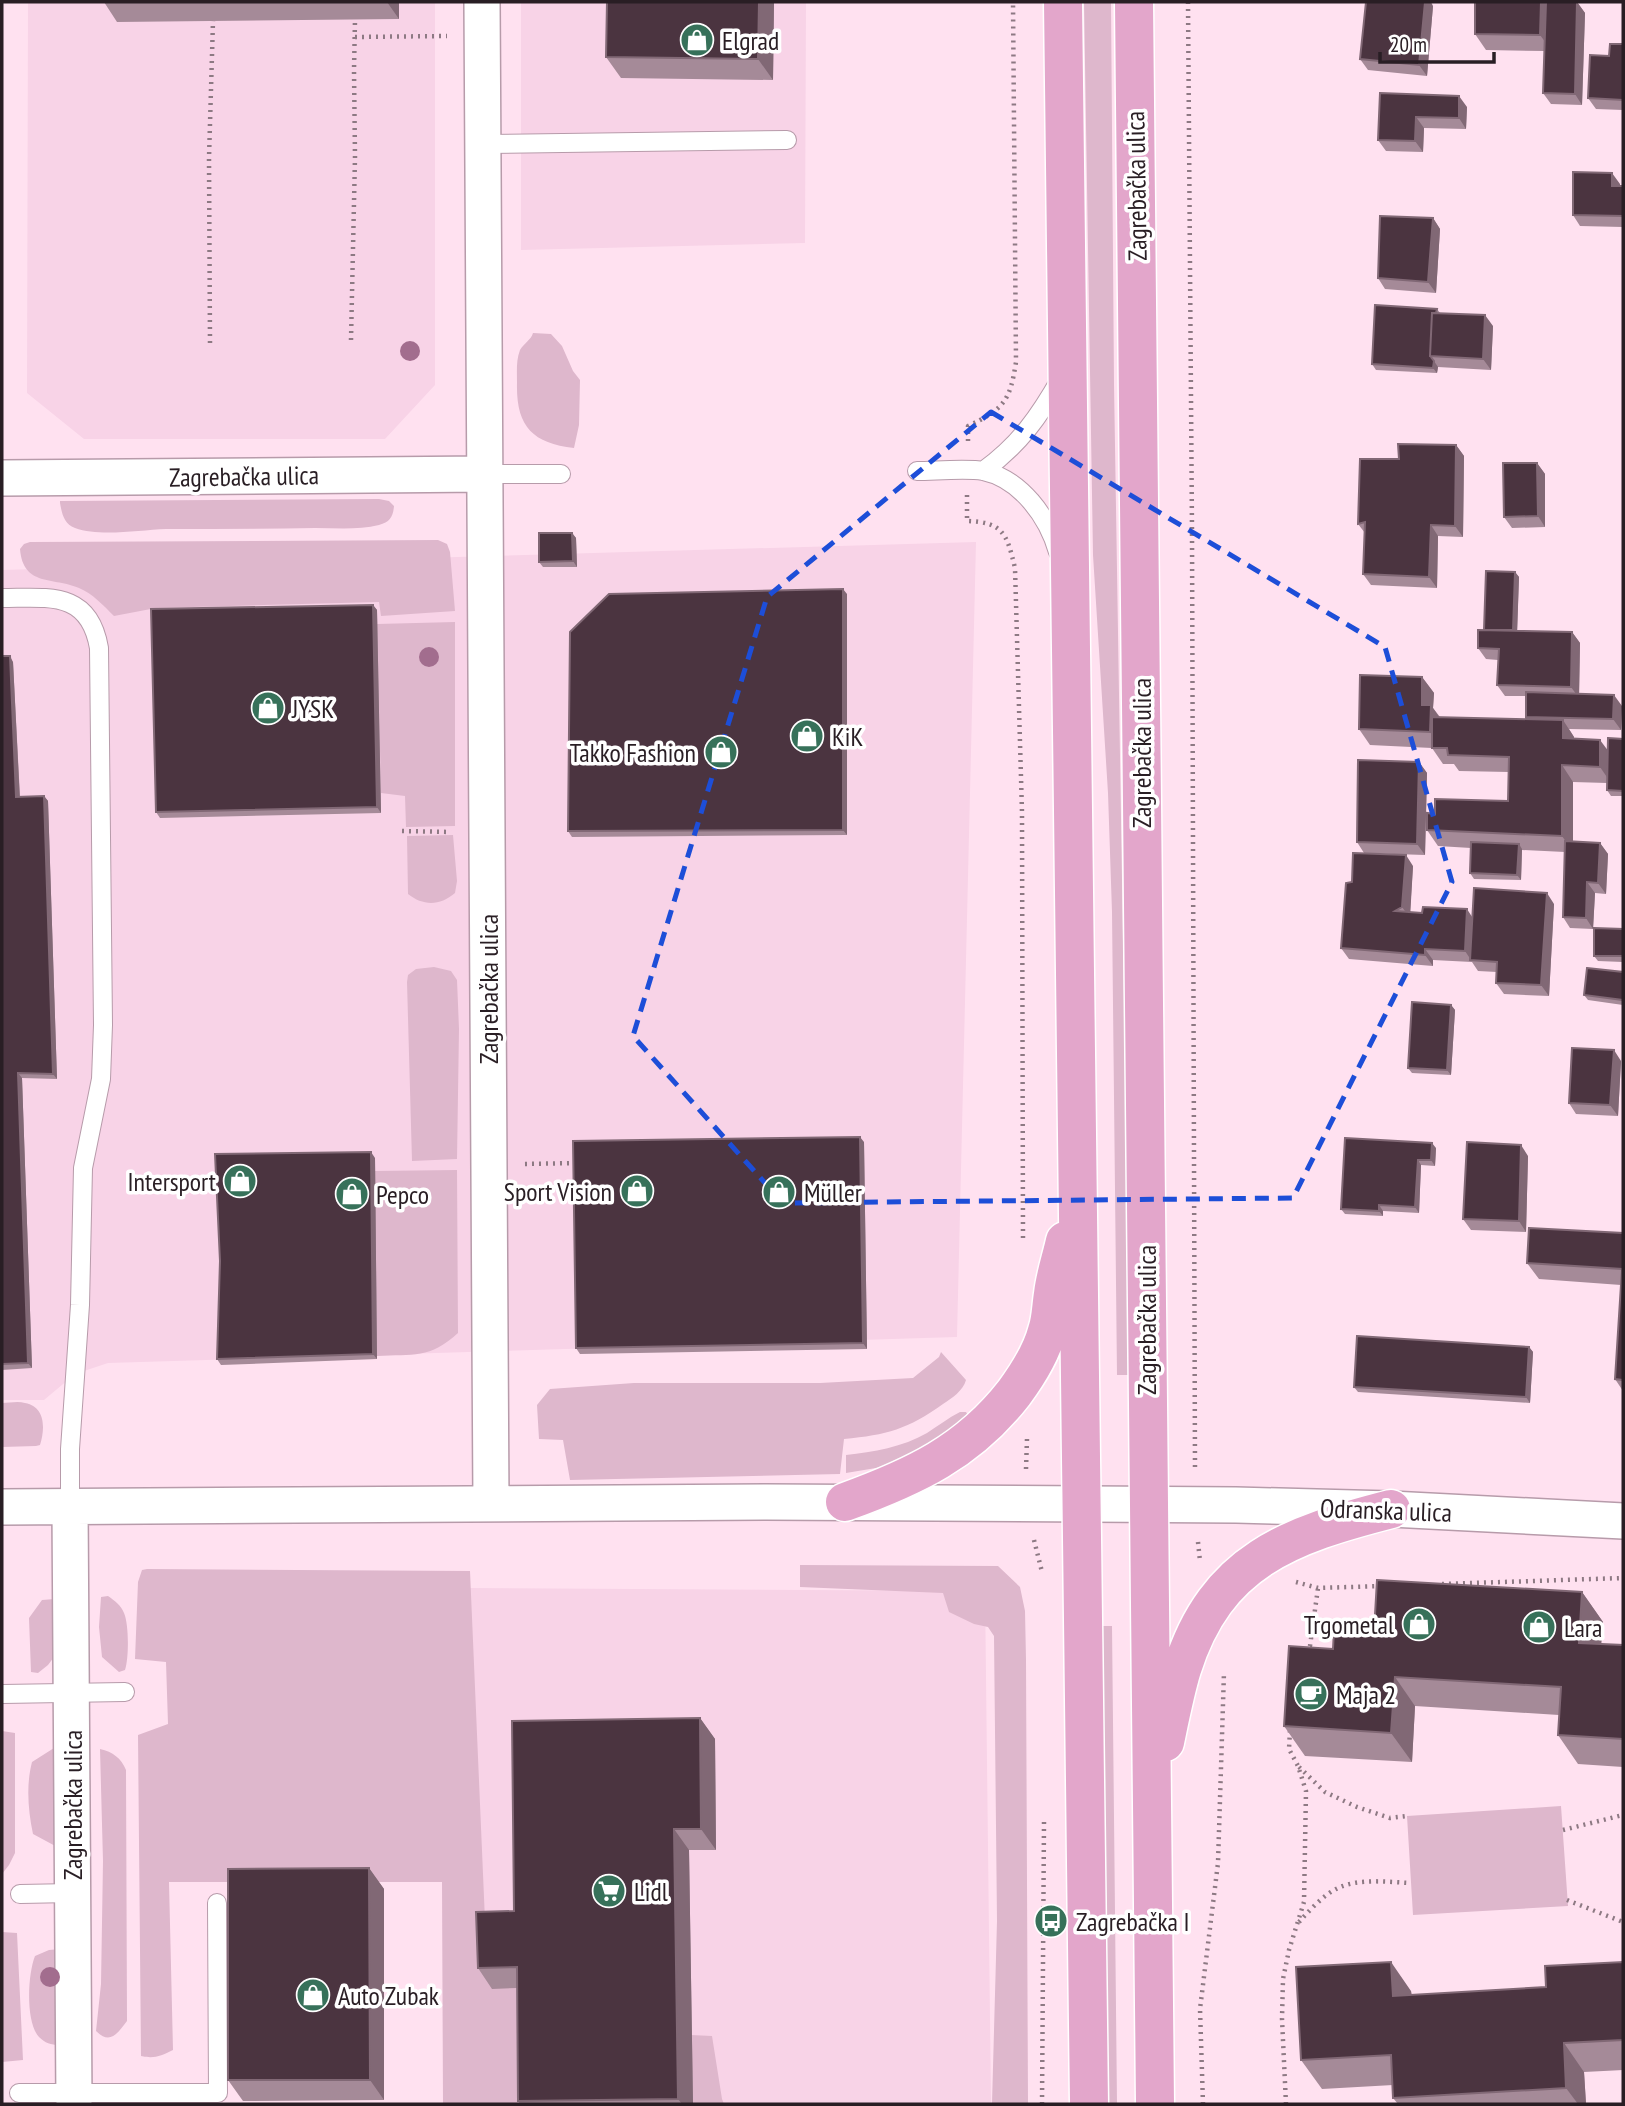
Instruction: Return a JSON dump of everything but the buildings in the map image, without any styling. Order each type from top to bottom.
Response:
[{"type":"main road","points":[[1063,2],[1089,2104]]},
{"type":"main road","name":"Zagrebačka ulica","points":[[1133,2],[1155,2104]]},
{"type":"main road","points":[[845,1502],[884,1488],[949,1454],[982,1430],[1025,1379],[1048,1330],[1053,1291],[1079,1185]]},
{"type":"main road","points":[[1151,1784],[1164,1749],[1182,1668],[1199,1626],[1220,1595],[1236,1577],[1255,1562],[1303,1534],[1391,1509]]},
{"type":"street","name":"Zagrebačka ulica","points":[[482,2],[491,1504]]},
{"type":"street","name":"Zagrebačka ulica","points":[[2,478],[485,474]]},
{"type":"street","points":[[2,1507],[845,1502],[1148,1504]]},
{"type":"street","name":"Odranska ulica","points":[[1148,1504],[1391,1509],[1623,1521]]},
{"type":"street","name":"Zagrebačka ulica","points":[[69,1507],[74,2099]]},
{"type":"lane","points":[[483,144],[788,140]]},
{"type":"lane","points":[[975,471],[1016,443],[1045,405],[1068,364]]},
{"type":"lane","points":[[917,471],[975,471],[1005,480],[1026,495],[1040,513],[1054,540],[1071,603]]},
{"type":"lane","points":[[485,474],[561,474]]},
{"type":"lane","points":[[2,598],[59,599],[76,606],[89,617],[99,648],[103,1026],[101,1079],[83,1168],[69,1507]]},
{"type":"lane","points":[[2,1694],[125,1692]]},
{"type":"lane","points":[[20,1894],[72,1893]]},
{"type":"lane","points":[[19,2093],[74,2099],[218,2093],[217,1903]]},
{"type":"path","points":[[1013,2],[1016,362],[1012,387],[1002,406],[968,426],[975,471],[967,521],[988,521],[1000,530],[1010,545],[1015,569],[1022,812],[1023,1251]]},
{"type":"path","points":[[1188,2],[1195,1504],[1200,1569],[1220,1595]]},
{"type":"path","points":[[351,340],[355,20]]},
{"type":"path","points":[[210,343],[209,158],[213,21]]},
{"type":"path","points":[[355,37],[452,36]]},
{"type":"path","points":[[402,831],[454,832]]},
{"type":"path","points":[[521,1164],[577,1163]]},
{"type":"path","points":[[1007,1402],[1027,1424],[1026,1503],[1042,1576]]},
{"type":"path","points":[[1429,1584],[1623,1578]]},
{"type":"path","points":[[1294,1581],[1318,1588],[1387,1586]]},
{"type":"path","points":[[1302,1651],[1310,1646],[1318,1588]]},
{"type":"path","points":[[1203,2104],[1200,2009],[1218,1863],[1225,1661]]},
{"type":"path","points":[[1286,2104],[1283,1979],[1304,1902],[1306,1791],[1289,1749],[1290,1723]]},
{"type":"path","points":[[1298,1766],[1325,1792],[1357,1808],[1390,1818],[1407,1816]]},
{"type":"path","points":[[1042,2104],[1044,1811]]},
{"type":"path","points":[[1563,1830],[1623,1815]]},
{"type":"path","points":[[1299,1922],[1338,1888],[1361,1883],[1411,1883]]},
{"type":"path","points":[[1567,1900],[1623,1922]]},
{"type":"highlighted area","points":[[991,412],[1385,647],[1452,882],[1293,1198],[783,1203],[633,1036],[767,597]]},
{"type":"shaded area","points":[[28,2],[435,2],[435,385],[385,439],[84,439],[27,393]]},
{"type":"shaded area","points":[[521,2],[806,2],[805,243],[521,250]]},
{"type":"shaded area","points":[[1084,2],[1111,2],[1114,384],[1130,1375],[1117,1375],[1112,912],[1108,793],[1093,555]]},
{"type":"shaded area","points":[[533,333],[551,334],[562,346],[580,380],[579,425],[574,448],[559,446],[537,437],[529,430],[520,411],[517,398],[518,358],[520,350]]},
{"type":"shaded area","points":[[60,501],[389,501],[394,506],[392,516],[383,524],[364,528],[166,529],[108,533],[85,531],[71,526],[64,518],[60,503]]},
{"type":"shaded area","points":[[438,540],[447,544],[450,552],[455,611],[381,616],[379,602],[156,608],[114,616],[84,590],[33,575],[22,561],[20,549],[30,542]]},
{"type":"shaded area","points":[[976,542],[957,1337],[108,1363],[75,1374],[44,1400],[2,1400],[2,570]]},
{"type":"shaded area","points":[[455,622],[455,826],[406,827],[405,796],[381,793],[377,624]]},
{"type":"shaded area","points":[[453,835],[457,881],[455,893],[432,903],[420,901],[408,894],[407,836]]},
{"type":"shaded area","points":[[434,967],[451,971],[457,980],[457,1159],[412,1161],[407,982],[408,975],[416,969]]},
{"type":"shaded area","points":[[457,1170],[458,1333],[439,1347],[420,1354],[377,1356],[374,1171]]},
{"type":"shaded area","points":[[941,1352],[966,1380],[960,1391],[908,1425],[885,1433],[844,1439],[840,1474],[570,1480],[563,1440],[539,1439],[537,1405],[550,1389],[634,1383],[820,1383],[913,1378],[939,1357]]},
{"type":"shaded area","points":[[22,1402],[37,1409],[43,1426],[40,1445],[2,1447],[2,1403]]},
{"type":"shaded area","points":[[960,1412],[966,1412],[972,1422],[888,1466],[846,1473],[846,1455],[908,1442]]},
{"type":"shaded area","points":[[800,1565],[998,1566],[1020,1587],[1025,1611],[1026,1660],[1028,2104],[992,2104],[997,1921],[994,1636],[988,1627],[974,1624],[949,1612],[943,1593],[800,1587]]},
{"type":"shaded area","points":[[142,1570],[470,1571],[487,1967],[501,1987],[529,1989],[532,2104],[443,2104],[442,1882],[169,1882],[173,2050],[157,2056],[141,2056],[138,1735],[168,1724],[166,1662],[135,1659],[138,1582]]},
{"type":"shaded area","points":[[468,1588],[985,1591],[991,2104],[477,2104]]},
{"type":"shaded area","points":[[108,1596],[121,1608],[127,1625],[126,1665],[125,1670],[119,1672],[102,1657],[99,1627],[101,1597]]},
{"type":"shaded area","points":[[55,1599],[57,1653],[38,1673],[31,1672],[29,1618],[42,1600]]},
{"type":"shaded area","points":[[1101,1626],[1112,1626],[1117,2104],[1108,2104]]},
{"type":"shaded area","points":[[2,1731],[15,1733],[15,1853],[2,1874]]},
{"type":"shaded area","points":[[54,1748],[59,1749],[59,1848],[33,1834],[28,1798],[32,1762]]},
{"type":"shaded area","points":[[100,1749],[116,1756],[126,1770],[127,2021],[116,2034],[109,2037],[96,2031],[101,1984],[103,1861]]},
{"type":"shaded area","points":[[1561,1806],[1568,1906],[1413,1915],[1407,1816]]},
{"type":"shaded area","points":[[2,1932],[17,1933],[23,2060],[2,2062]]},
{"type":"shaded area","points":[[60,1949],[59,2045],[39,2037],[31,2020],[29,1997],[35,1956]]},
{"type":"shaded area","points":[[691,2035],[712,2036],[724,2104],[693,2104]]},
{"type":"place","name":"Elgrad","points":[[697,40]]},
{"type":"place","name":"JYSK","points":[[268,708]]},
{"type":"place","name":"KiK","points":[[807,736]]},
{"type":"place","name":"Takko Fashion","points":[[721,752]]},
{"type":"place","name":"Intersport","points":[[240,1181]]},
{"type":"place","name":"Sport Vision","points":[[637,1191]]},
{"type":"place","name":"Müller","points":[[779,1192]]},
{"type":"place","name":"Pepco","points":[[352,1194]]},
{"type":"place","name":"Trgometal","points":[[1419,1624]]},
{"type":"place","name":"Lara","points":[[1539,1627]]},
{"type":"place","name":"Maja 2","points":[[1311,1694]]},
{"type":"place","name":"Lidl","points":[[609,1891]]},
{"type":"place","name":"Zagrebačka I","points":[[1051,1921]]},
{"type":"place","name":"Auto Zubak","points":[[313,1995]]}]
